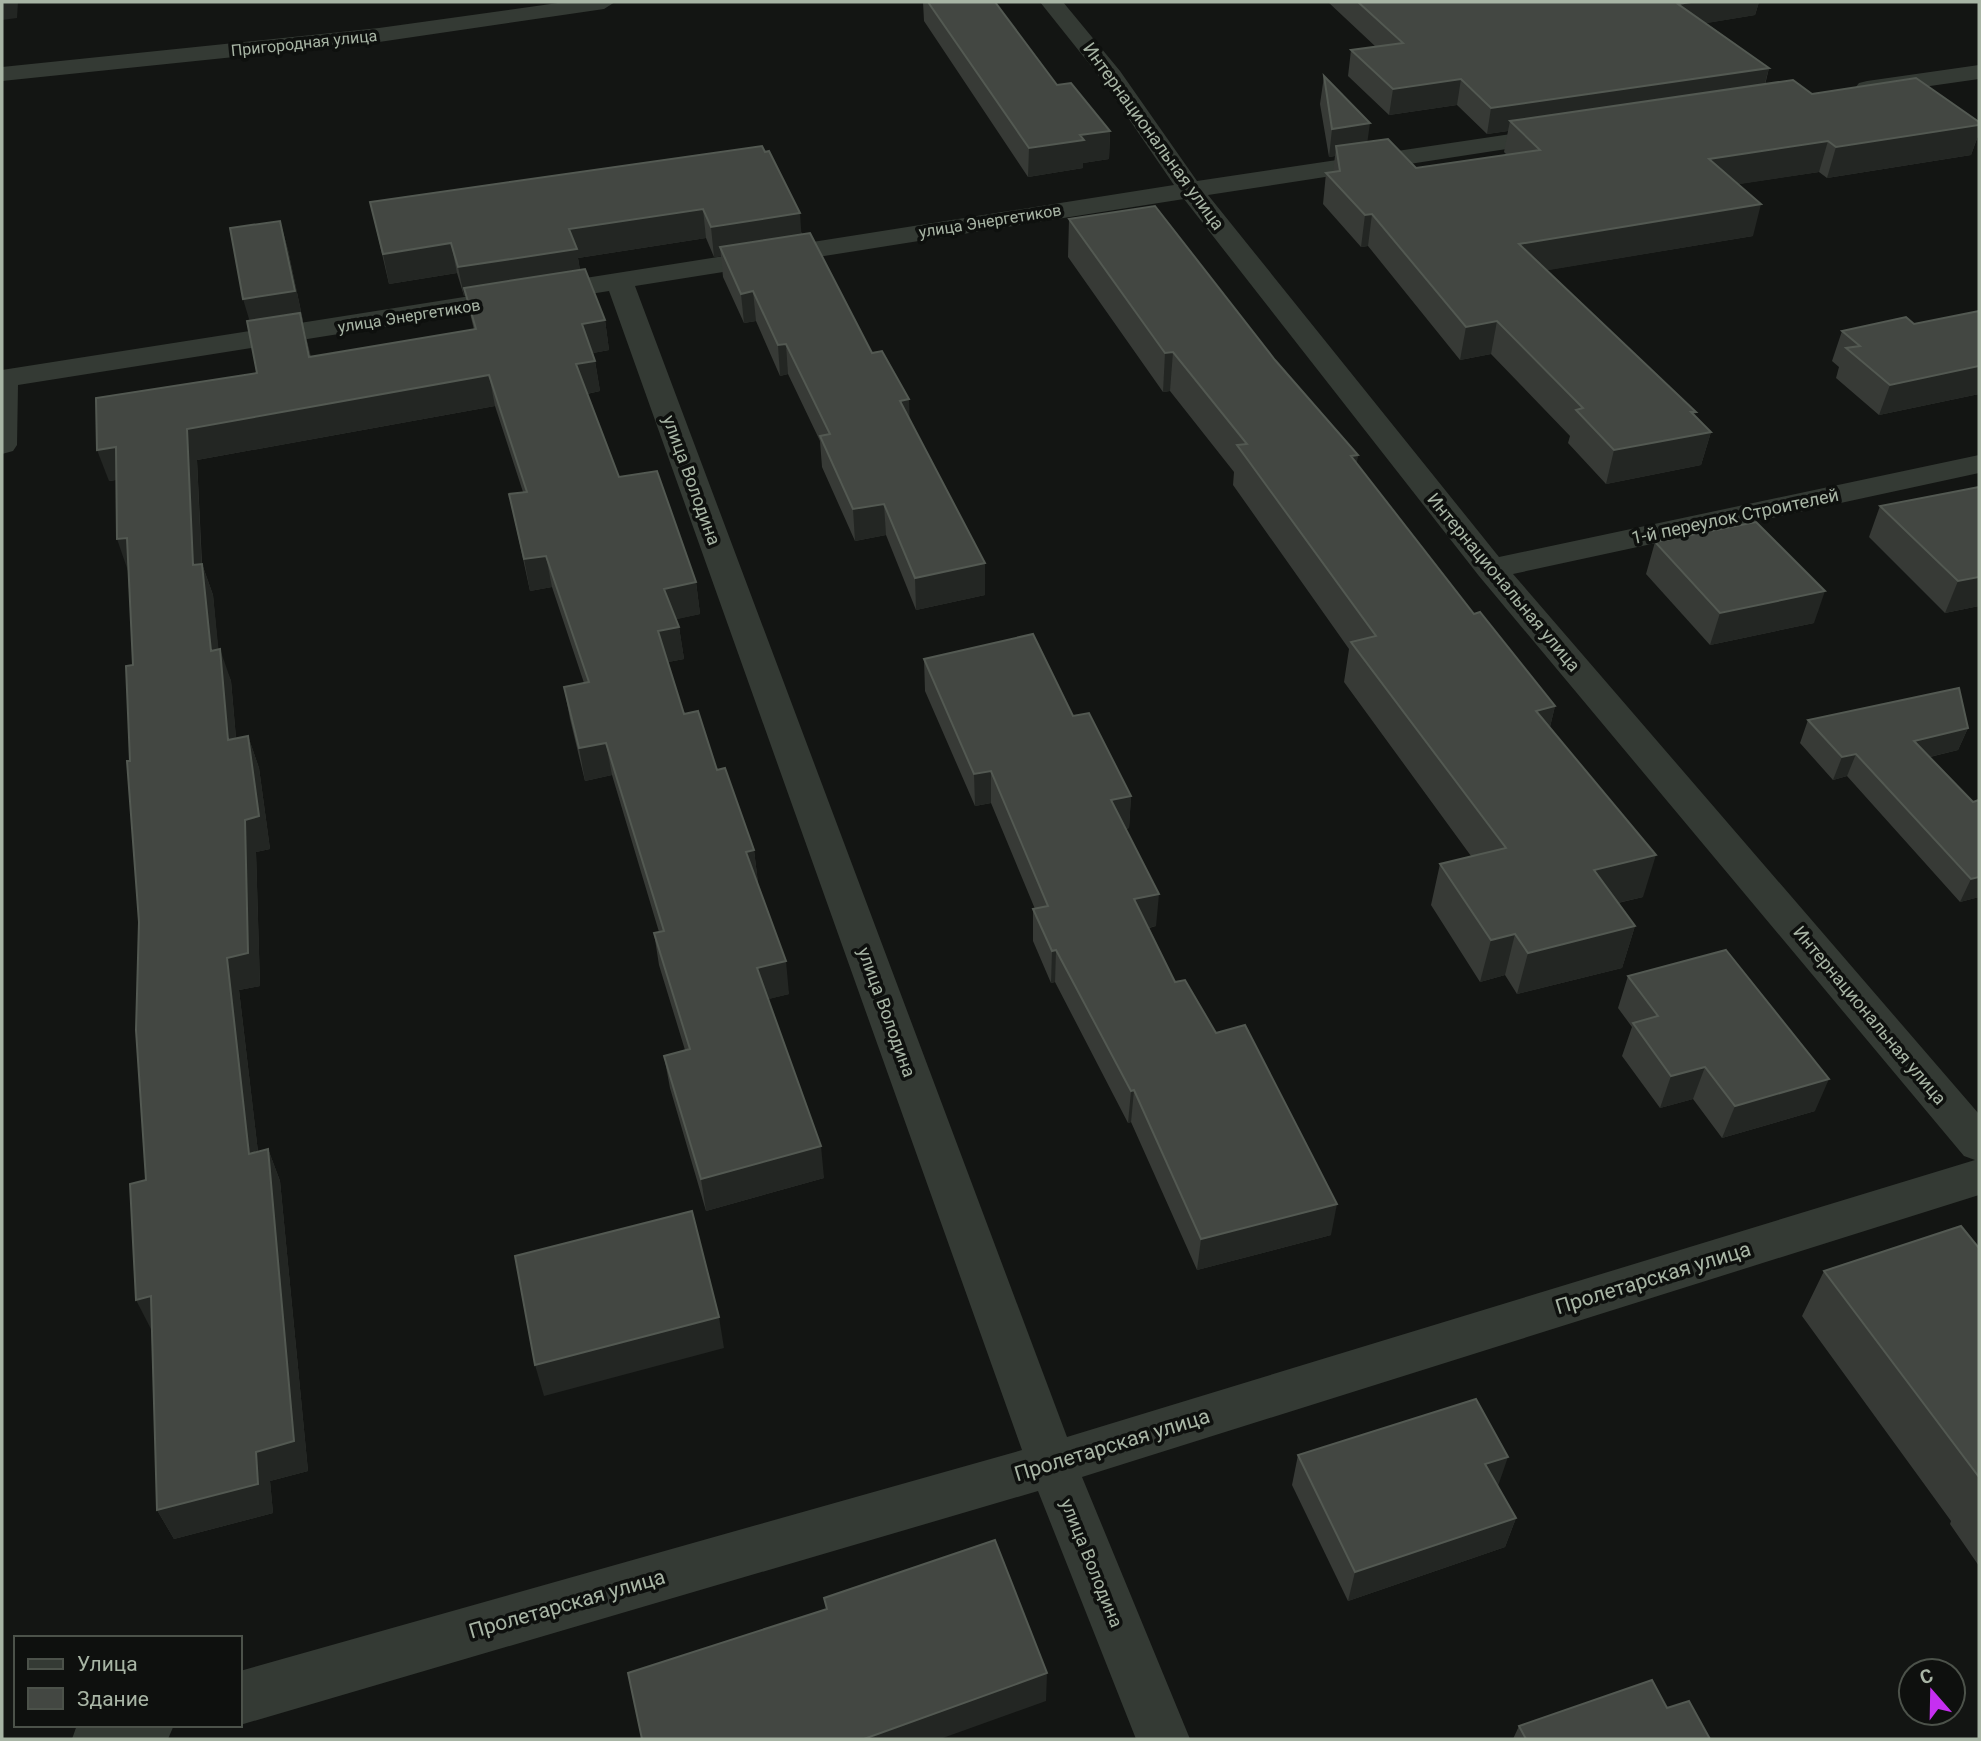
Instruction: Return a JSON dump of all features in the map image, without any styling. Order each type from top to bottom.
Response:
[{"type":"street","name":"Пригородная улица","points":[[2,74],[330,41],[604,2]]},
{"type":"street","name":"Интернациональная улица","points":[[1051,2],[1112,76],[1189,188],[1491,569],[1979,1144]]},
{"type":"street","points":[[1843,92],[1979,72]]},
{"type":"street","name":"улица Энергетиков","points":[[2,379],[620,283],[1189,188],[1584,130]]},
{"type":"street","name":"улица Володина","points":[[620,283],[1052,1464],[1163,1739]]},
{"type":"street","points":[[2,379],[2,445]]},
{"type":"street","name":"1-й переулок Строителей","points":[[1491,569],[1979,464]]},
{"type":"street","name":"Пролетарская улица","points":[[242,1698],[1052,1464],[1979,1177]]},
{"type":"street","points":[[99,1739],[140,1727]]},
{"type":"building","points":[[928,2],[995,2],[1057,85],[1071,83],[1110,131],[1080,135],[1084,140],[1029,148]]},
{"type":"building","points":[[1358,2],[1691,2],[1678,4],[1769,68],[1491,108],[1461,79],[1393,89],[1351,50],[1403,43]]},
{"type":"building","points":[[1324,76],[1370,123],[1332,129]]},
{"type":"building","points":[[1916,78],[1979,122],[1979,125],[1836,147],[1828,141],[1709,159],[1761,204],[1519,244],[1696,412],[1691,412],[1711,432],[1614,450],[1576,410],[1583,408],[1497,321],[1466,327],[1372,214],[1365,215],[1326,173],[1340,171],[1336,146],[1388,139],[1416,168],[1540,150],[1510,121],[1793,80],[1812,94]]},
{"type":"building","points":[[762,146],[765,152],[769,151],[800,213],[711,227],[703,209],[569,229],[577,249],[458,267],[451,243],[383,254],[370,202]]},
{"type":"building","points":[[1155,206],[1275,360],[1358,455],[1351,456],[1474,614],[1480,612],[1555,706],[1536,711],[1656,855],[1594,870],[1635,926],[1528,953],[1515,934],[1491,940],[1440,864],[1506,848],[1351,642],[1376,636],[1237,445],[1247,444],[1173,352],[1165,353],[1069,219]]},
{"type":"building","points":[[280,221],[295,291],[243,299],[230,228]]},
{"type":"building","points":[[810,233],[872,353],[882,351],[909,399],[900,401],[985,563],[915,578],[884,504],[853,509],[820,436],[830,434],[786,344],[778,345],[753,291],[741,294],[720,247]]},
{"type":"building","points":[[585,269],[605,320],[582,324],[595,361],[576,364],[619,477],[657,471],[696,582],[664,589],[679,627],[658,631],[684,714],[698,711],[717,770],[725,768],[754,850],[746,852],[786,961],[757,968],[821,1146],[701,1179],[664,1056],[690,1049],[654,933],[664,931],[606,743],[579,748],[564,687],[589,682],[546,556],[524,559],[509,494],[527,492],[489,375],[187,429],[193,565],[202,564],[211,651],[220,649],[228,740],[248,736],[259,816],[245,820],[248,953],[227,958],[249,1154],[268,1149],[294,1441],[256,1452],[258,1484],[157,1510],[151,1296],[136,1300],[130,1184],[146,1180],[136,1030],[139,922],[127,761],[130,761],[126,666],[133,665],[127,538],[117,539],[116,447],[97,450],[96,398],[257,373],[247,321],[300,313],[309,357],[476,329],[464,288]]},
{"type":"building","points":[[1979,311],[1979,366],[1890,385],[1846,348],[1860,346],[1842,331],[1906,317],[1914,324]]},
{"type":"building","points":[[1979,487],[1979,577],[1958,581],[1880,506]]},
{"type":"building","points":[[1756,522],[1825,591],[1720,613],[1655,542]]},
{"type":"building","points":[[1033,634],[1073,716],[1089,713],[1131,796],[1111,800],[1159,894],[1134,899],[1175,982],[1185,980],[1216,1033],[1245,1025],[1337,1204],[1201,1239],[1134,1090],[1131,1091],[1056,950],[1052,951],[1033,909],[1048,906],[991,771],[974,774],[924,659]]},
{"type":"building","points":[[1959,688],[1968,728],[1914,741],[1973,802],[1979,800],[1979,877],[1971,879],[1856,754],[1842,757],[1808,720]]},
{"type":"building","points":[[1726,950],[1829,1079],[1735,1106],[1705,1067],[1671,1076],[1633,1023],[1658,1016],[1628,976]]},
{"type":"building","points":[[692,1211],[719,1317],[535,1365],[515,1256]]},
{"type":"building","points":[[1961,1226],[1979,1248],[1979,1477],[1824,1271]]},
{"type":"building","points":[[1476,1399],[1508,1457],[1485,1464],[1516,1518],[1355,1572],[1298,1455]]},
{"type":"building","points":[[995,1540],[1047,1673],[864,1739],[642,1739],[628,1673],[827,1609],[824,1598]]},
{"type":"building","points":[[1652,1680],[1667,1708],[1689,1701],[1710,1739],[1526,1739],[1519,1726]]}]
